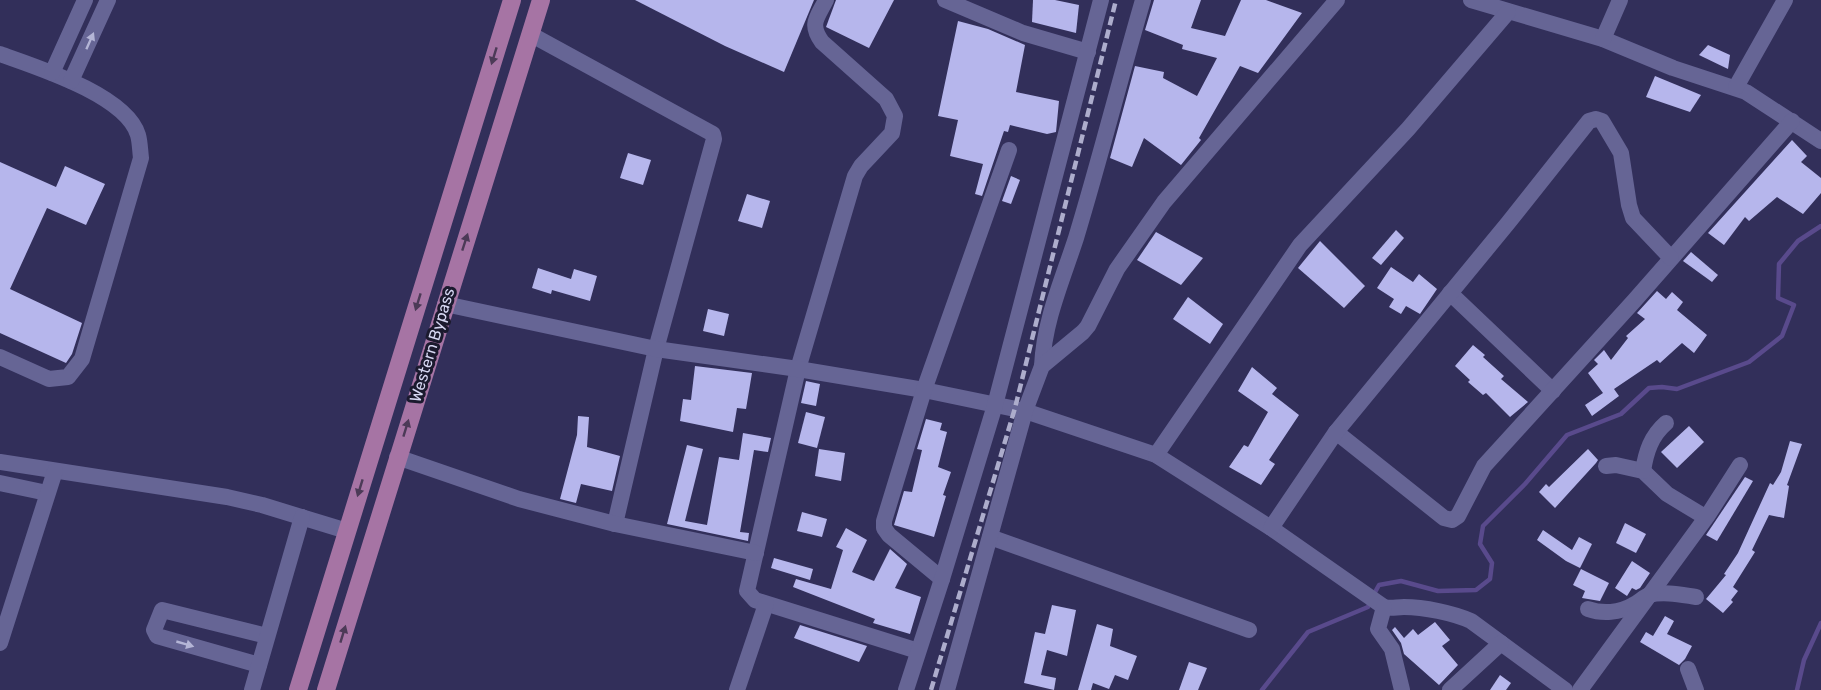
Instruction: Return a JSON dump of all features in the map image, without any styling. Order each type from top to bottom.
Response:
[{"type":"main road","name":"Western Bypass","points":[[298,690],[512,0]]},
{"type":"main road","name":"Western Bypass","points":[[326,690],[541,0]]},
{"type":"street","points":[[52,73],[85,0]]},
{"type":"street","points":[[71,81],[108,0]]},
{"type":"street","points":[[826,0],[815,22],[816,33],[822,42],[886,99],[895,116],[892,133],[861,165],[855,176],[798,369],[747,591],[755,600],[766,604],[918,651]]},
{"type":"street","points":[[945,0],[1023,33],[1088,52]]},
{"type":"street","points":[[906,690],[995,405],[1101,0]]},
{"type":"street","points":[[947,690],[1025,411],[1042,366],[1045,335],[1055,297],[1075,239],[1143,0]]},
{"type":"street","points":[[1042,366],[1083,332],[1117,268],[1164,202],[1337,0]]},
{"type":"street","points":[[1471,0],[1603,39],[1673,68],[1736,87],[1821,141]]},
{"type":"street","points":[[1603,39],[1620,0]]},
{"type":"street","points":[[1736,87],[1785,0]]},
{"type":"street","points":[[1156,455],[1300,245],[1408,129],[1508,12]]},
{"type":"street","points":[[530,34],[713,134],[714,139],[656,349],[615,524]]},
{"type":"street","points":[[0,54],[71,81],[124,112],[138,133],[141,158],[82,359],[68,377],[49,379],[0,357]]},
{"type":"street","points":[[1271,528],[1336,432],[1589,121],[1596,119],[1602,121],[1622,153],[1633,218],[1671,258]]},
{"type":"street","points":[[1336,432],[1444,518],[1452,520],[1458,516],[1484,466],[1792,121]]},
{"type":"street","points":[[942,579],[889,535],[884,528],[884,520],[924,390],[1009,150]]},
{"type":"street","points":[[1450,293],[1553,391]]},
{"type":"street","points":[[445,304],[656,349],[924,390],[1025,411],[1156,455],[1271,528],[1384,606],[1458,615],[1471,621],[1565,690]]},
{"type":"street","points":[[1643,471],[1646,453],[1656,431],[1666,423]]},
{"type":"street","points":[[398,457],[519,499],[615,524],[756,553]]},
{"type":"street","points":[[0,462],[227,497],[262,505],[347,531]]},
{"type":"street","points":[[1606,466],[1616,465],[1643,471],[1667,494],[1705,518]]},
{"type":"street","points":[[1580,690],[1705,518],[1740,465]]},
{"type":"street","points":[[0,643],[4,617],[55,471]]},
{"type":"street","points":[[0,483],[47,493]]},
{"type":"street","points":[[252,690],[302,517]]},
{"type":"street","points":[[990,537],[1249,630]]},
{"type":"street","points":[[1588,609],[1612,612],[1631,607],[1649,595],[1677,594],[1696,597]]},
{"type":"street","points":[[737,690],[766,604]]},
{"type":"street","points":[[1384,606],[1378,629],[1392,649],[1402,690]]},
{"type":"street","points":[[259,665],[157,636],[154,630],[162,610],[267,636]]},
{"type":"street","points":[[1450,690],[1501,643]]},
{"type":"street","points":[[1688,669],[1696,690]]},
{"type":"building","points":[[635,0],[814,0],[784,72],[725,46]]},
{"type":"building","points":[[836,0],[894,0],[869,48],[826,27]]},
{"type":"building","points":[[1033,0],[1055,0],[1079,5],[1076,33],[1032,22]]},
{"type":"building","points":[[1154,0],[1201,0],[1191,28],[1225,36],[1241,0],[1266,0],[1302,13],[1258,73],[1240,66],[1199,138],[1201,140],[1181,165],[1144,138],[1132,167],[1110,158],[1135,66],[1164,72],[1163,78],[1197,96],[1217,58],[1182,49],[1183,45],[1145,30]]},
{"type":"building","points":[[958,21],[988,29],[1025,45],[1016,92],[1059,101],[1056,132],[1047,134],[1010,125],[1008,132],[1004,131],[982,196],[975,194],[983,164],[950,156],[958,120],[938,116]]},
{"type":"building","points":[[1708,45],[1730,55],[1728,69],[1699,55]]},
{"type":"building","points":[[1655,76],[1701,95],[1690,112],[1646,97]]},
{"type":"building","points":[[1792,140],[1807,156],[1801,162],[1821,178],[1821,193],[1803,214],[1777,197],[1749,221],[1745,217],[1724,245],[1708,233]]},
{"type":"building","points":[[628,153],[651,160],[643,185],[620,178]]},
{"type":"building","points":[[0,162],[56,187],[65,166],[105,184],[86,225],[47,208],[10,289],[82,323],[72,354],[66,363],[0,333]]},
{"type":"building","points":[[1011,176],[1020,180],[1011,204],[1002,201]]},
{"type":"building","points":[[747,194],[770,201],[762,228],[738,221]]},
{"type":"building","points":[[1396,230],[1404,238],[1381,265],[1372,258]]},
{"type":"building","points":[[1156,232],[1203,258],[1181,285],[1137,260]]},
{"type":"building","points":[[1320,241],[1365,286],[1344,308],[1298,268]]},
{"type":"building","points":[[1691,252],[1718,275],[1712,282],[1683,261]]},
{"type":"building","points":[[1391,267],[1413,282],[1419,274],[1437,289],[1420,314],[1406,306],[1401,314],[1389,307],[1394,299],[1377,288]]},
{"type":"building","points":[[538,268],[571,279],[574,269],[597,276],[590,301],[552,290],[551,294],[532,288]]},
{"type":"building","points":[[1657,291],[1666,299],[1672,292],[1683,302],[1677,310],[1707,335],[1694,353],[1682,343],[1660,363],[1657,360],[1614,389],[1619,396],[1592,416],[1585,405],[1603,393],[1588,373],[1598,364],[1594,360],[1604,350],[1611,360],[1628,338],[1626,336],[1645,319],[1637,313]]},
{"type":"building","points":[[1188,297],[1223,324],[1210,344],[1173,319]]},
{"type":"building","points":[[708,309],[729,314],[724,336],[703,331]]},
{"type":"building","points":[[1473,345],[1504,376],[1501,379],[1528,402],[1510,417],[1486,393],[1483,395],[1468,382],[1470,380],[1455,366]]},
{"type":"building","points":[[695,366],[752,373],[746,409],[737,408],[733,432],[680,421],[683,399],[691,400]]},
{"type":"building","points":[[1252,367],[1277,388],[1272,394],[1299,415],[1269,460],[1275,464],[1261,485],[1229,467],[1244,445],[1248,447],[1268,412],[1238,391]]},
{"type":"building","points":[[806,381],[820,384],[816,406],[801,403]]},
{"type":"building","points":[[806,412],[825,417],[817,448],[798,443]]},
{"type":"building","points":[[578,416],[589,417],[587,447],[620,456],[612,491],[581,484],[576,503],[560,499],[577,435]]},
{"type":"building","points":[[926,419],[942,423],[940,430],[947,432],[938,467],[951,472],[943,495],[946,496],[934,537],[894,525],[904,491],[912,492],[922,450],[917,449]]},
{"type":"building","points":[[1689,426],[1704,442],[1677,468],[1661,452]]},
{"type":"building","points":[[743,433],[771,438],[768,452],[754,450],[740,532],[749,533],[748,541],[667,524],[687,445],[703,449],[685,521],[707,525],[719,457],[739,460]]},
{"type":"building","points":[[1790,441],[1802,444],[1787,485],[1789,486],[1784,518],[1769,515],[1752,550],[1755,552],[1733,587],[1738,591],[1731,600],[1733,602],[1723,613],[1706,599],[1726,575],[1724,574],[1738,553],[1770,483],[1773,485],[1781,472]]},
{"type":"building","points":[[819,449],[845,453],[841,481],[815,476]]},
{"type":"building","points":[[1588,449],[1598,460],[1555,508],[1539,492],[1546,484],[1549,487]]},
{"type":"building","points":[[1745,477],[1753,481],[1717,541],[1706,535]]},
{"type":"building","points":[[802,512],[827,519],[822,537],[797,531]]},
{"type":"building","points":[[1625,523],[1646,534],[1636,553],[1616,543]]},
{"type":"building","points":[[846,528],[867,540],[852,572],[874,581],[890,549],[907,564],[895,588],[921,597],[910,634],[873,623],[875,619],[793,587],[796,579],[831,589],[843,550],[836,547]]},
{"type":"building","points":[[1543,530],[1572,550],[1579,537],[1592,544],[1580,568],[1537,540]]},
{"type":"building","points":[[774,558],[813,569],[810,580],[771,568]]},
{"type":"building","points":[[1632,561],[1650,573],[1640,588],[1636,590],[1632,588],[1627,596],[1615,588]]},
{"type":"building","points":[[1581,569],[1609,583],[1600,601],[1582,598],[1585,591],[1573,585]]},
{"type":"building","points":[[1052,605],[1076,610],[1067,656],[1047,650],[1041,675],[1056,678],[1054,690],[1024,683],[1035,632],[1045,634]]},
{"type":"building","points":[[1665,616],[1674,621],[1667,634],[1692,646],[1679,665],[1640,642],[1646,632],[1653,636]]},
{"type":"building","points":[[1435,622],[1450,640],[1442,646],[1458,665],[1439,685],[1404,654],[1401,643],[1392,630],[1395,627],[1404,638],[1413,629],[1418,635]]},
{"type":"building","points":[[1097,624],[1113,629],[1110,646],[1137,656],[1128,680],[1115,675],[1109,689],[1093,683],[1091,690],[1078,690]]},
{"type":"building","points":[[800,625],[867,646],[859,662],[794,638]]},
{"type":"building","points":[[1189,662],[1207,668],[1198,690],[1179,690]]},
{"type":"building","points":[[1500,675],[1511,683],[1506,690],[1490,690]]},
{"type":"waterway","points":[[1374,594],[1379,585],[1401,581],[1438,591],[1476,590],[1490,579],[1492,563],[1480,544],[1483,526],[1525,484],[1567,435],[1621,414],[1649,388],[1677,389],[1749,362],[1782,336],[1794,305],[1778,298],[1779,264],[1798,241],[1821,226]]},
{"type":"waterway","points":[[1262,690],[1308,632],[1368,607],[1370,602]]},
{"type":"waterway","points":[[1797,690],[1804,660],[1821,623]]},
{"type":"railway","points":[[931,690],[1015,408],[1116,0]]}]
